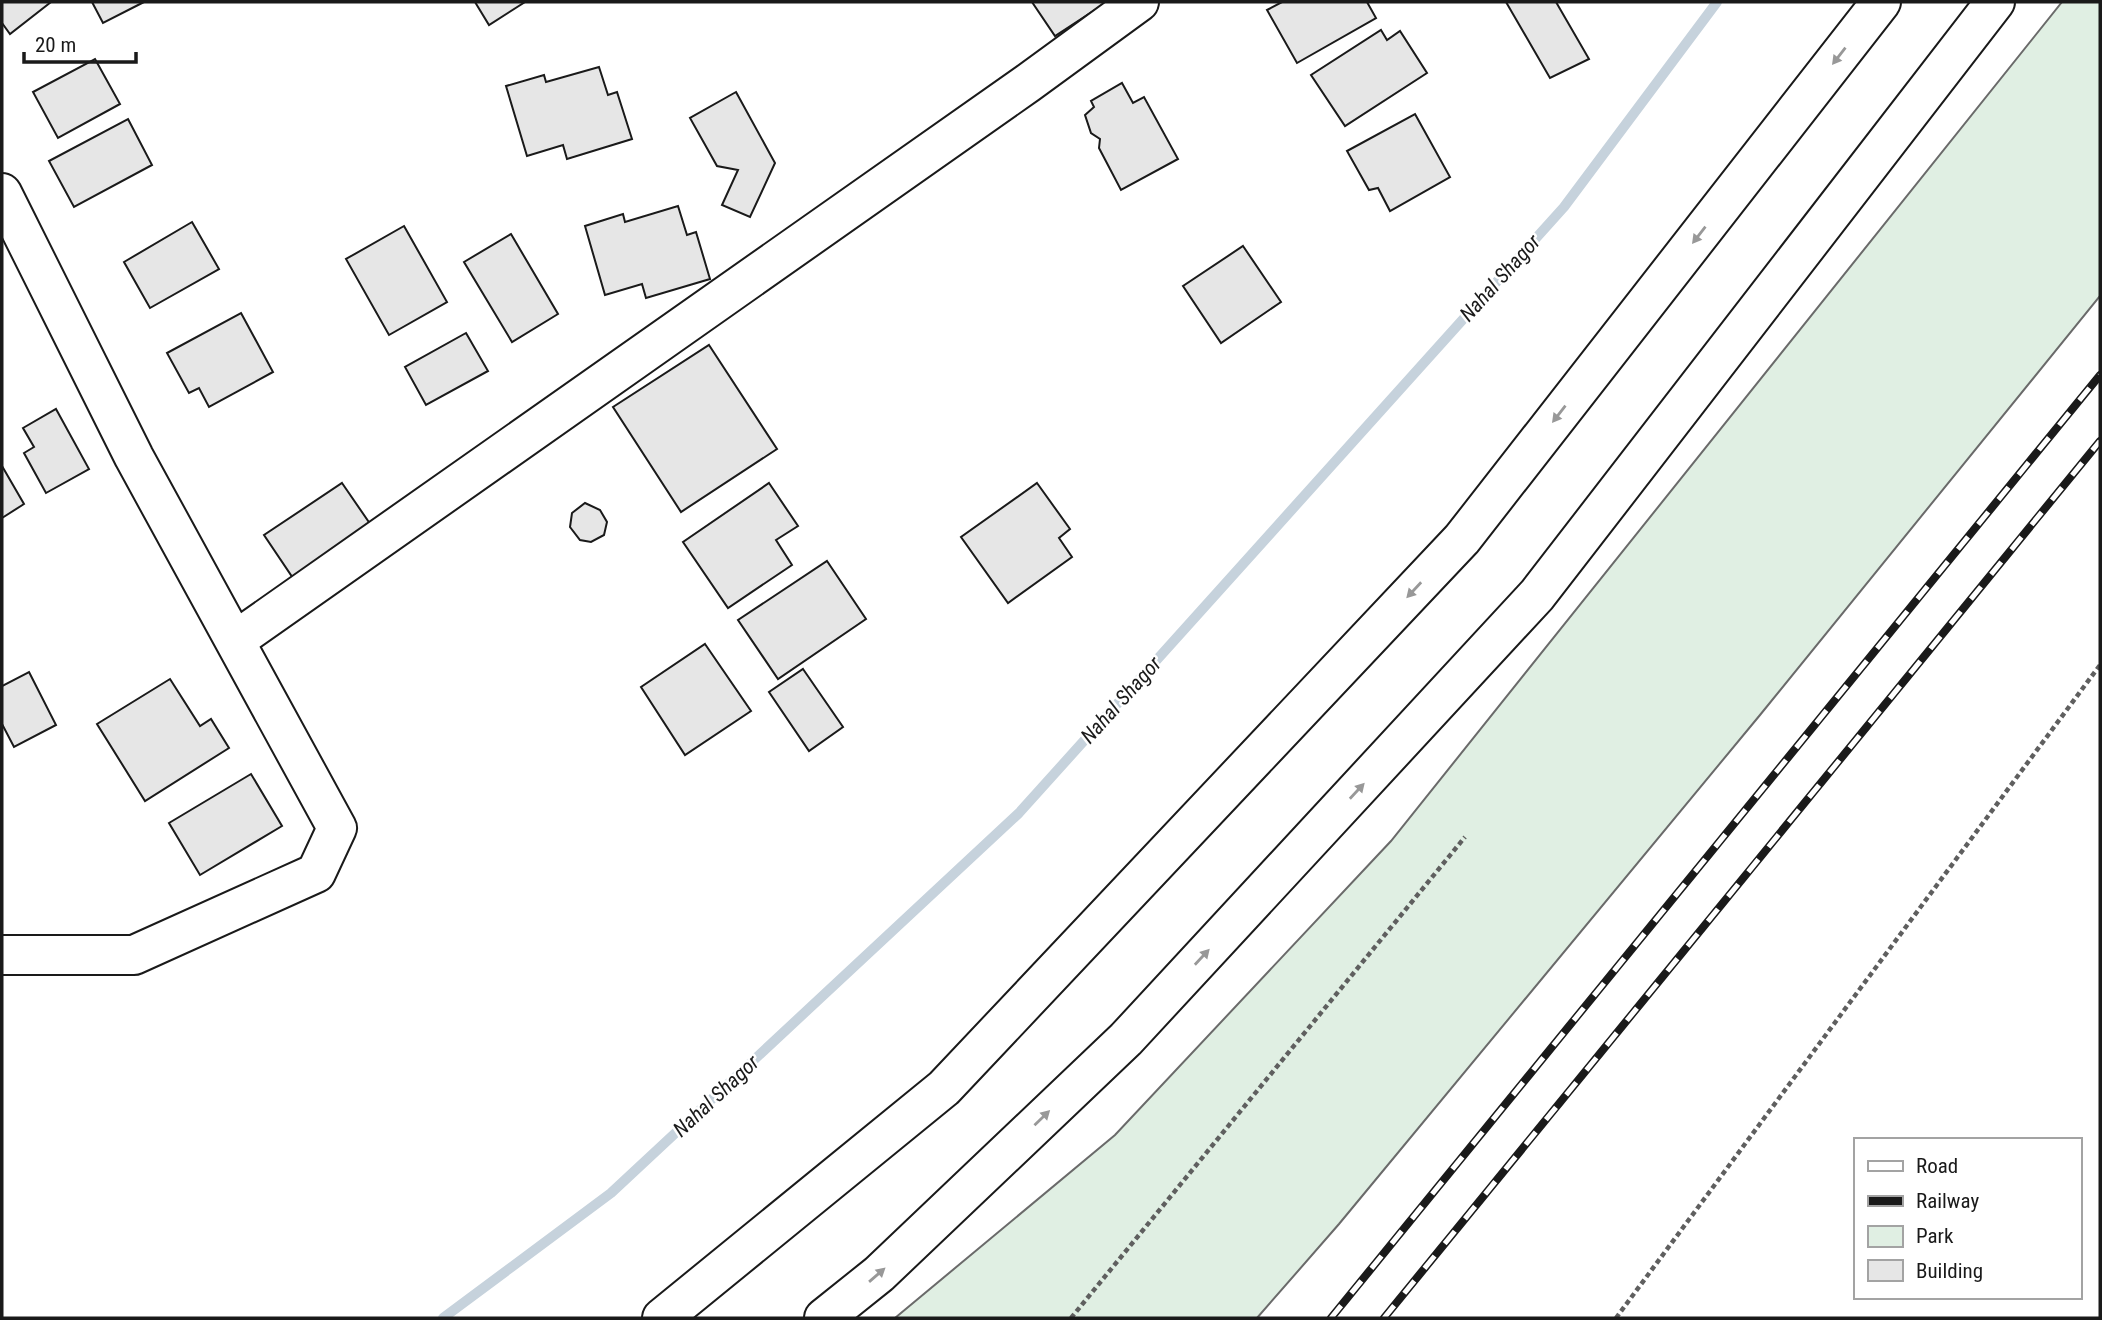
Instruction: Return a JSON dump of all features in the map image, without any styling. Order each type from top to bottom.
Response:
[{"type":"main road","points":[[236,640],[1028,83],[1139,2]]},
{"type":"main road","points":[[662,1318],[944,1088],[1462,539],[1881,2]]},
{"type":"main road","points":[[824,1318],[879,1274],[1126,1039],[1537,595],[1995,2]]},
{"type":"main road","points":[[2,193],[134,457],[337,828],[316,873],[134,955],[2,955]]},
{"type":"path","points":[[1616,1318],[2100,665]]},
{"type":"path","points":[[1071,1318],[1465,837]]},
{"type":"green space","points":[[2062,2],[2100,2],[2100,296],[1760,715],[1339,1224],[1257,1318],[895,1318],[1115,1135],[1391,841]]},
{"type":"building","points":[[2,2],[51,2],[10,34],[2,23]]},
{"type":"building","points":[[92,2],[144,2],[103,23]]},
{"type":"building","points":[[475,2],[525,2],[489,25]]},
{"type":"building","points":[[1032,2],[1107,2],[1055,36]]},
{"type":"building","points":[[1282,2],[1367,2],[1376,18],[1297,63],[1267,10]]},
{"type":"building","points":[[1506,2],[1556,2],[1589,59],[1550,78]]},
{"type":"building","points":[[1381,30],[1387,40],[1400,31],[1427,73],[1345,126],[1311,75]]},
{"type":"building","points":[[95,59],[120,104],[58,138],[33,92]]},
{"type":"building","points":[[599,67],[608,95],[617,92],[632,139],[567,159],[563,145],[527,156],[506,86],[544,75],[546,82]]},
{"type":"building","points":[[1122,83],[1133,103],[1144,97],[1178,159],[1121,190],[1099,148],[1100,139],[1091,133],[1085,115],[1094,107],[1091,101]]},
{"type":"building","points":[[736,92],[775,163],[750,217],[722,205],[738,170],[717,166],[690,118]]},
{"type":"building","points":[[1415,114],[1450,177],[1390,211],[1378,188],[1369,190],[1347,151]]},
{"type":"building","points":[[128,119],[152,165],[74,207],[49,161]]},
{"type":"building","points":[[678,206],[687,235],[696,232],[710,279],[646,298],[642,284],[605,295],[585,226],[623,214],[625,222]]},
{"type":"building","points":[[192,222],[219,269],[150,308],[124,262]]},
{"type":"building","points":[[404,226],[447,302],[389,335],[346,259]]},
{"type":"building","points":[[511,234],[558,314],[512,342],[464,262]]},
{"type":"building","points":[[1243,246],[1281,302],[1221,343],[1183,286]]},
{"type":"building","points":[[241,313],[273,372],[209,407],[199,388],[189,393],[167,353]]},
{"type":"building","points":[[466,333],[488,371],[426,405],[405,367]]},
{"type":"building","points":[[709,345],[777,449],[681,512],[613,407]]},
{"type":"building","points":[[56,409],[89,469],[46,493],[24,453],[34,447],[23,428]]},
{"type":"building","points":[[2,466],[24,504],[2,518]]},
{"type":"building","points":[[342,483],[375,531],[297,584],[264,535]]},
{"type":"building","points":[[769,483],[798,526],[776,540],[792,565],[728,608],[683,542]]},
{"type":"building","points":[[1037,483],[1070,529],[1059,538],[1072,557],[1008,603],[961,537]]},
{"type":"building","points":[[585,503],[600,510],[607,522],[604,535],[591,542],[580,540],[570,527],[572,513]]},
{"type":"building","points":[[827,561],[866,619],[778,679],[738,620]]},
{"type":"building","points":[[705,644],[751,711],[685,755],[641,687]]},
{"type":"building","points":[[803,669],[843,727],[809,751],[769,692]]},
{"type":"building","points":[[29,672],[56,725],[14,747],[2,724],[2,686]]},
{"type":"building","points":[[170,679],[200,726],[211,719],[229,748],[145,801],[97,724]]},
{"type":"building","points":[[251,774],[282,826],[200,875],[169,823]]},
{"type":"waterway","name":"Nahal Shagor","points":[[443,1318],[611,1193],[1019,813],[1564,207],[1717,2]]},
{"type":"railway","points":[[1331,1318],[2100,375]]},
{"type":"railway","points":[[1384,1318],[2100,441]]}]
